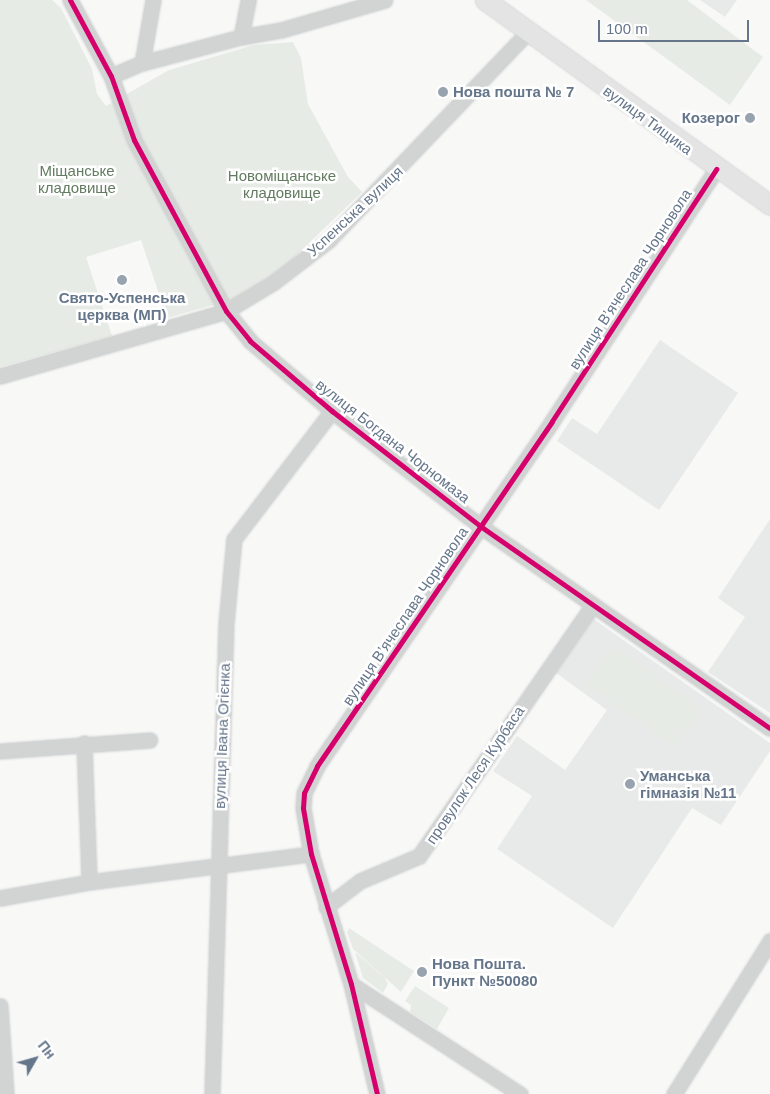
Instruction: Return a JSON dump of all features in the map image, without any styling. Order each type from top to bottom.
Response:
[{"type":"main road","name":"вулиця Тищика","points":[[486,0],[527,33],[716,169],[770,205]]},
{"type":"street","name":"вулиця Богдана Чорномаза","points":[[70,0],[111,76],[134,140],[226,311],[250,341],[332,411],[480,526],[592,606],[770,728]]},
{"type":"street","points":[[142,63],[153,0]]},
{"type":"street","points":[[241,36],[248,0]]},
{"type":"street","points":[[111,76],[142,63],[241,36],[281,30],[385,0]]},
{"type":"street","name":"Успенська вулиця","points":[[0,376],[226,311],[274,282],[329,240],[527,33]]},
{"type":"street","name":"вулиця В’ячеслава Чорновола","points":[[377,1094],[351,984],[311,854],[303,808],[308,781],[480,526],[716,169]]},
{"type":"street","name":"вулиця Івана Огієнка","points":[[212,1094],[226,623],[234,539],[332,411]]},
{"type":"street","name":"провулок Леся Курбаса","points":[[326,906],[360,881],[419,856],[592,606]]},
{"type":"street","points":[[0,751],[84,743],[150,740]]},
{"type":"street","points":[[84,743],[89,882]]},
{"type":"street","points":[[0,898],[89,882],[311,854]]},
{"type":"street","points":[[674,1094],[770,941]]},
{"type":"street","points":[[351,984],[520,1094]]},
{"type":"street","points":[[0,1006],[6,1094]]},
{"type":"shaded area","points":[[700,0],[737,0],[725,17]]},
{"type":"shaded area","points":[[660,340],[738,393],[659,510],[557,441],[572,418],[597,434]]},
{"type":"shaded area","points":[[770,519],[770,713],[708,672],[745,617],[718,598]]},
{"type":"shaded area","name":"Уманська гімназія №11","points":[[592,618],[770,743],[770,751],[721,825],[692,808],[613,928],[497,849],[532,796],[493,771],[517,736],[565,770],[607,710],[556,673]]},
{"type":"green space","name":"Міщанське кладовище","points":[[0,0],[52,0],[61,8],[92,69],[97,94],[106,106],[169,70],[254,45],[293,42],[301,58],[308,104],[348,177],[362,192],[279,272],[234,299],[167,318],[141,240],[86,257],[112,336],[0,367]]},
{"type":"green space","points":[[586,0],[687,0],[763,57],[730,105]]},
{"type":"green space","points":[[613,646],[702,709],[675,747],[586,685]]},
{"type":"green space","points":[[349,928],[414,971],[401,992],[353,949],[347,932]]},
{"type":"green space","points":[[355,952],[385,978],[388,984],[383,993],[363,978]]},
{"type":"green space","points":[[415,986],[449,1008],[437,1029],[410,1012],[411,1005],[405,1001]]},
{"type":"cycle path","points":[[70,0],[111,76],[134,140],[226,311],[250,341],[332,411],[480,526],[770,728]]},
{"type":"cycle path","points":[[377,1094],[351,984],[311,854],[303,808],[304,793],[317,766],[552,421],[716,169]]},
{"type":"place","name":"Нова пошта № 7","points":[[443,92]]},
{"type":"place","name":"Козерог","points":[[750,118]]},
{"type":"place","name":"Свято-Успенська церква (МП)","points":[[122,280]]},
{"type":"place","name":"Уманська гімназія №11","points":[[630,784]]},
{"type":"place","name":"Нова Пошта. Пункт №50080","points":[[422,972]]},
{"type":"park label","name":"Новоміщанське кладовище","points":[[282,184]]}]
